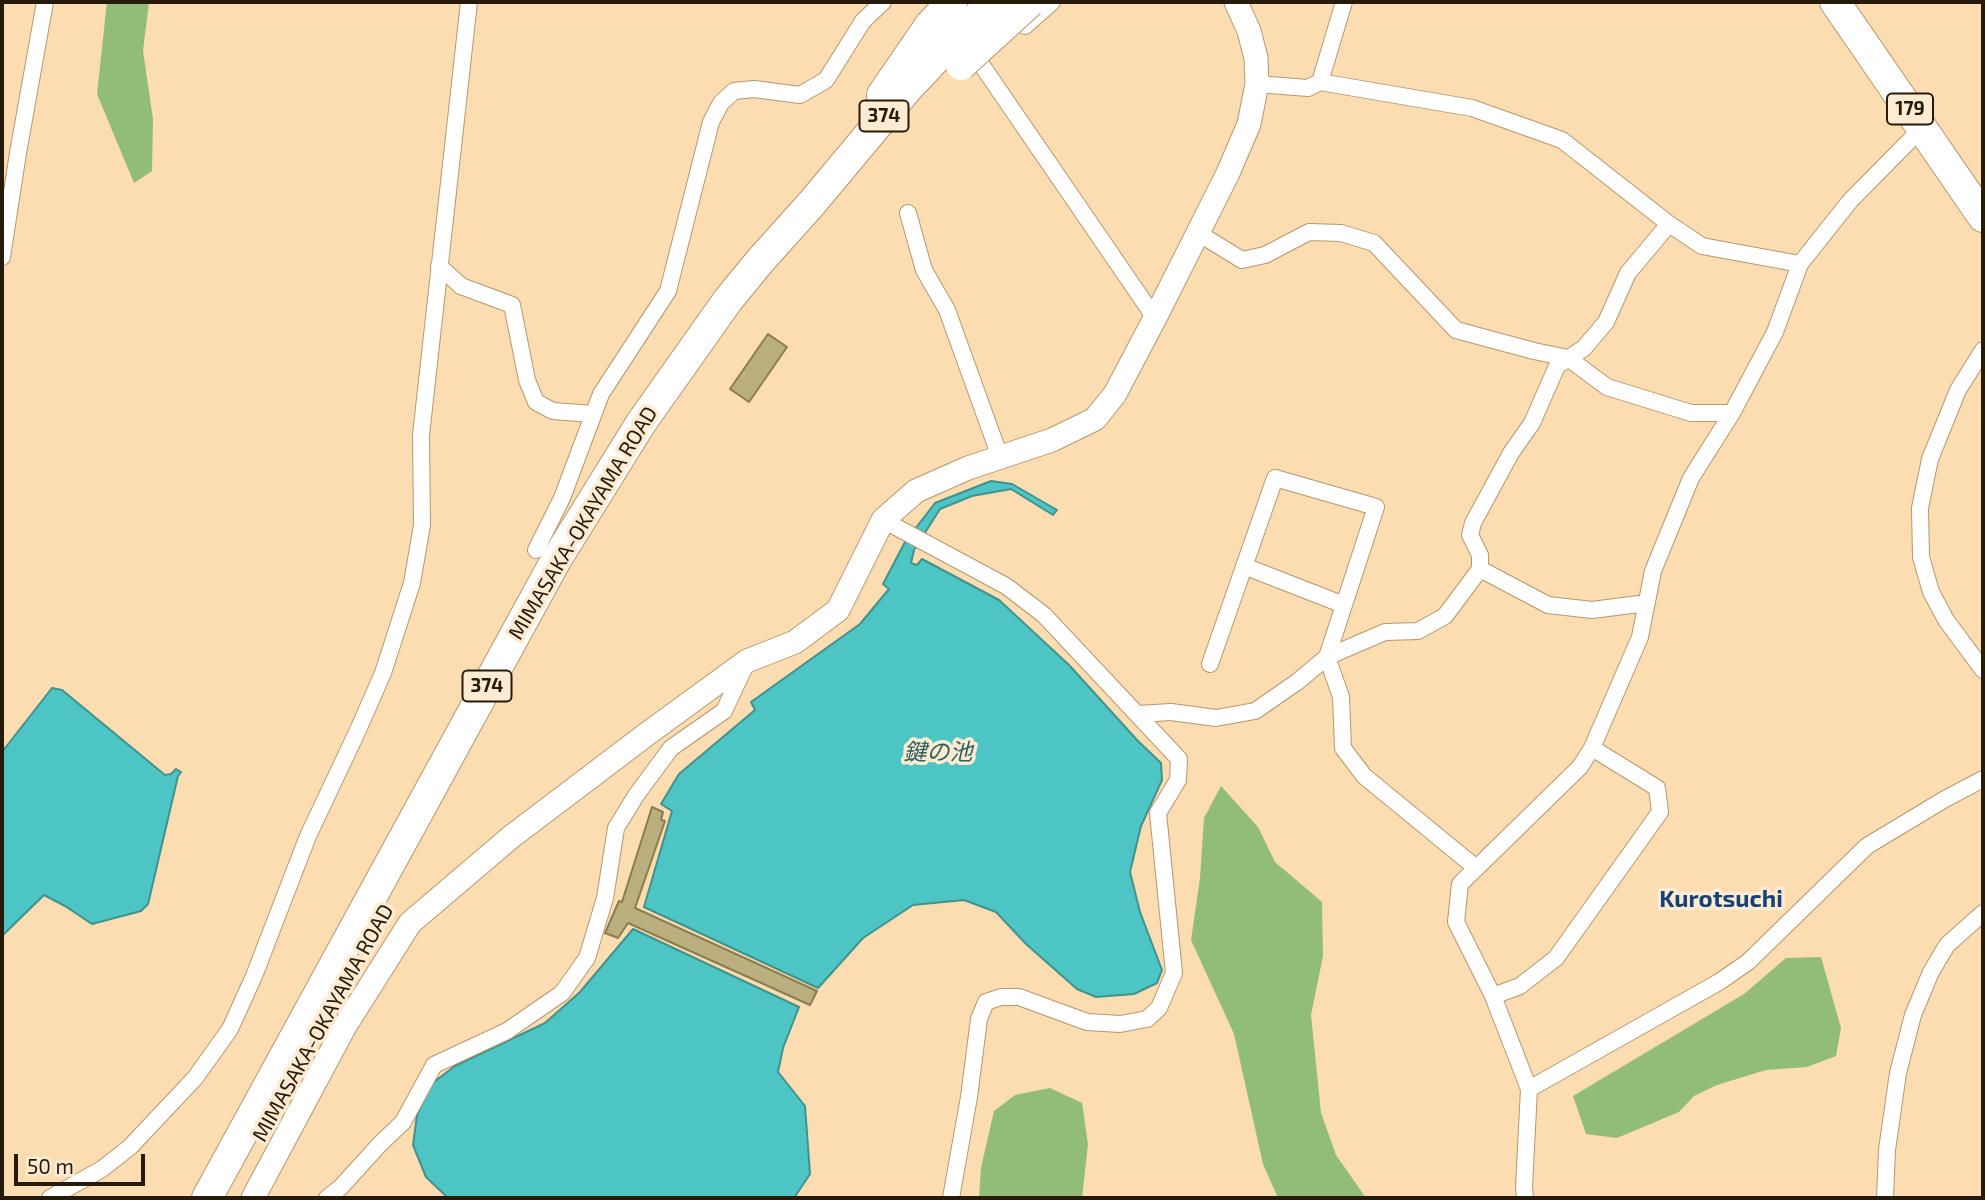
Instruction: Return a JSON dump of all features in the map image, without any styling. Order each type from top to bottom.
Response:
[{"type":"highway","points":[[952,2],[952,41],[1030,2]]},
{"type":"highway","name":"MIMASAKA-OKAYAMA ROAD","points":[[206,1198],[524,618],[587,509],[641,424],[728,300],[760,261],[901,96],[992,2]]},
{"type":"highway","name":"179","points":[[1835,2],[1983,217]]},
{"type":"highway","name":"MIMASAKA-OKAYAMA ROAD","points":[[227,1198],[569,572],[658,432],[819,195]]},
{"type":"street","points":[[2,257],[45,2]]},
{"type":"street","points":[[50,1198],[102,1169],[130,1147],[195,1078],[230,1028],[254,976],[308,836],[383,673],[412,583],[422,525],[421,435],[469,2]]},
{"type":"street","points":[[536,550],[562,498],[601,394],[668,291],[711,122],[721,103],[734,91],[754,89],[800,95],[825,80],[863,21],[883,2]]},
{"type":"street","points":[[1052,2],[952,41],[1155,318]]},
{"type":"street","points":[[254,1198],[345,1026],[410,923],[511,837],[647,734],[747,661],[795,642],[838,610],[883,520],[916,491],[968,468],[1052,440],[1095,419],[1115,394],[1155,318],[1228,173],[1249,124],[1257,84],[1256,58],[1249,31],[1236,2]]},
{"type":"street","points":[[1320,82],[1344,2]]},
{"type":"street","points":[[1257,84],[1308,88],[1320,82],[1472,108],[1562,140],[1669,224],[1702,246],[1800,264]]},
{"type":"street","points":[[1525,1198],[1529,1089],[1493,996],[1456,922],[1460,884],[1580,767],[1592,748],[1640,637],[1653,571],[1692,478],[1732,413],[1775,332],[1800,264],[1850,201],[1923,127]]},
{"type":"street","points":[[908,213],[924,270],[947,310],[1000,457]]},
{"type":"street","points":[[1138,714],[1171,712],[1216,718],[1255,711],[1327,657],[1385,632],[1418,631],[1445,616],[1480,569],[1480,555],[1470,535],[1473,523],[1511,453],[1532,423],[1557,366],[1584,348],[1606,322],[1628,273],[1669,224]]},
{"type":"street","points":[[1198,233],[1242,260],[1265,256],[1309,232],[1341,233],[1374,243],[1457,330],[1568,358],[1607,387],[1691,413],[1732,413]]},
{"type":"street","points":[[439,266],[461,286],[512,305],[527,380],[536,402],[553,411],[593,415]]},
{"type":"street","points":[[1983,350],[1958,390],[1930,459],[1920,509],[1921,557],[1931,592],[1946,620],[1983,670]]},
{"type":"street","points":[[1210,664],[1275,478],[1376,507],[1327,657],[1342,697],[1343,748],[1364,776],[1475,867]]},
{"type":"street","points":[[883,520],[1006,586],[1044,615],[1179,759],[1178,780],[1158,813],[1174,973],[1159,1008],[1147,1019],[1120,1024],[1087,1022],[1019,996],[1001,996],[986,1002],[979,1019],[970,1097],[951,1198]]},
{"type":"street","points":[[1244,566],[1344,605]]},
{"type":"street","points":[[1480,569],[1548,604],[1592,610],[1647,603]]},
{"type":"street","points":[[327,1198],[341,1187],[403,1122],[434,1065],[507,1031],[562,993],[587,958],[605,898],[616,828],[637,793],[671,748],[724,710],[747,661]]},
{"type":"street","points":[[1493,996],[1520,986],[1556,958],[1660,812],[1657,788],[1592,748]]},
{"type":"street","points":[[1529,1089],[1719,982],[1748,962],[1867,846],[1983,779]]},
{"type":"street","points":[[1885,1198],[1887,1150],[1896,1086],[1913,1015],[1931,972],[1947,945],[1983,913]]},
{"type":"green space","points":[[107,2],[149,2],[143,51],[153,119],[152,171],[134,183],[97,94]]},
{"type":"green space","points":[[1221,786],[1258,827],[1275,862],[1322,902],[1323,956],[1311,1015],[1321,1113],[1336,1155],[1366,1198],[1278,1198],[1263,1164],[1234,1034],[1191,940],[1200,878],[1204,818]]},
{"type":"green space","points":[[1821,957],[1841,1028],[1836,1056],[1807,1067],[1766,1070],[1717,1085],[1694,1096],[1679,1112],[1617,1138],[1586,1134],[1573,1096],[1744,994],[1786,958]]},
{"type":"green space","points":[[1050,1088],[1082,1103],[1088,1144],[1082,1198],[979,1198],[981,1168],[994,1111],[1015,1095]]},
{"type":"water","name":"鍵の池","points":[[991,481],[1012,484],[1057,510],[1053,515],[1011,489],[972,496],[940,509],[914,550],[911,563],[917,565],[922,559],[999,600],[1069,665],[1161,763],[1162,780],[1141,826],[1130,872],[1140,912],[1162,970],[1157,983],[1134,994],[1096,997],[1077,989],[1026,944],[996,912],[964,900],[913,905],[863,938],[818,988],[644,907],[672,811],[661,804],[679,774],[755,710],[751,702],[860,624],[889,589],[883,584],[905,542],[935,503]]},
{"type":"water","points":[[52,688],[62,690],[165,775],[176,769],[181,772],[148,904],[141,911],[92,924],[44,895],[2,936],[2,752]]},
{"type":"water","points":[[633,929],[799,1007],[783,1048],[778,1072],[805,1106],[810,1174],[794,1198],[448,1198],[426,1177],[413,1145],[417,1115],[430,1085],[455,1066],[545,1023],[580,992]]},
{"type":"building","points":[[768,334],[787,347],[749,402],[730,389]]},
{"type":"building","points":[[652,807],[663,812],[661,820],[665,821],[635,908],[817,991],[810,1005],[628,923],[618,938],[605,933],[619,901],[622,902]]},
{"type":"district","name":"Kurotsuchi","points":[[1721,899]]}]
